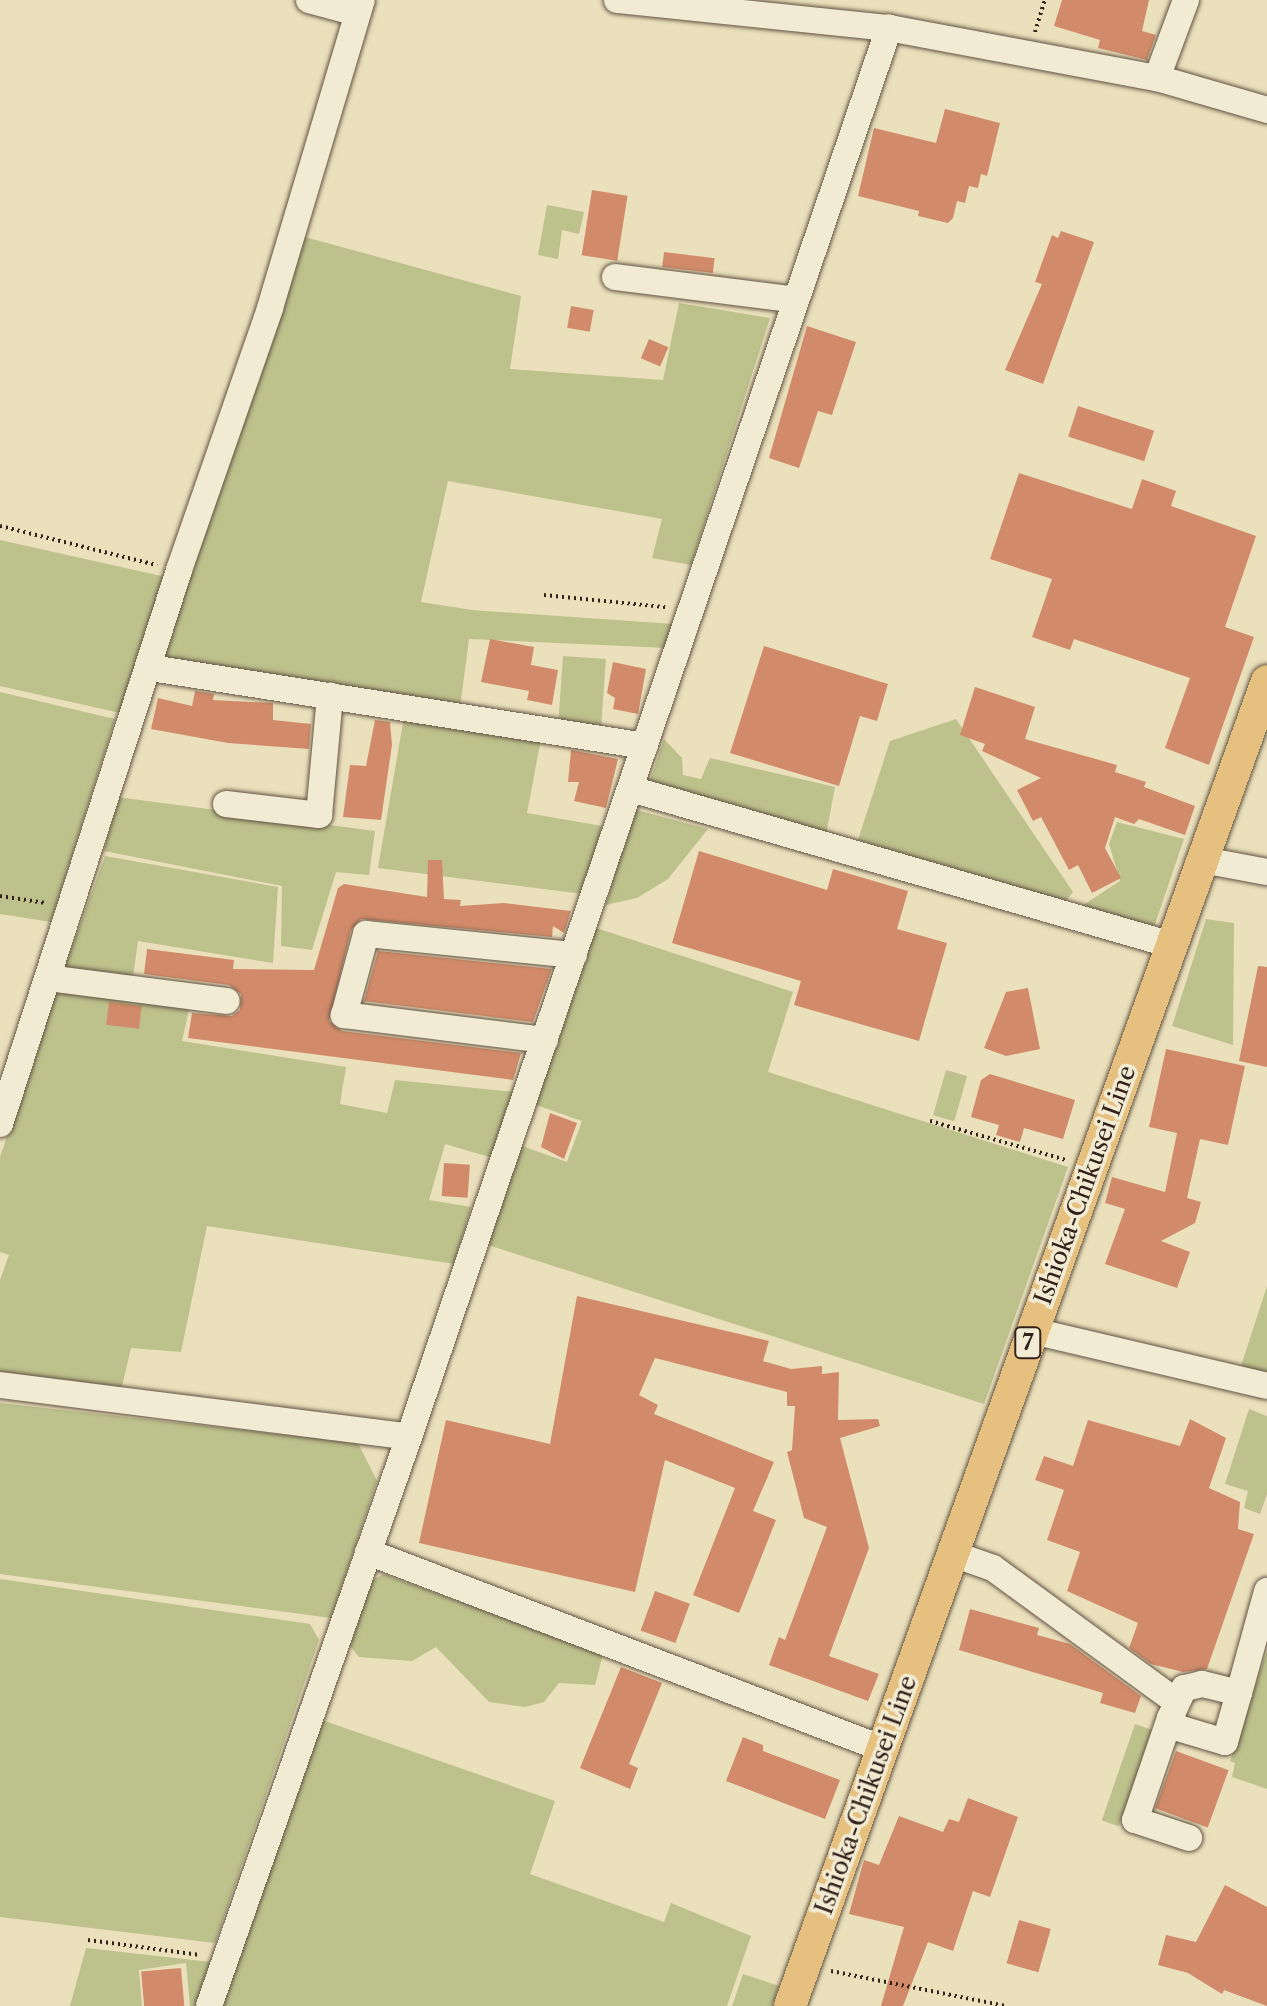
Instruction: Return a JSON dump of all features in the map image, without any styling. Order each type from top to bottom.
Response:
[{"type":"main road","name":"Ishioka-Chikusei Line","points":[[790,2006],[1267,681]]},
{"type":"street","points":[[0,1124],[151,668],[179,570],[270,308],[360,7],[309,0]]},
{"type":"street","points":[[617,0],[889,28],[1157,78],[1267,110]]},
{"type":"street","points":[[1157,78],[1186,0]]},
{"type":"street","points":[[209,2006],[409,1437],[889,28]]},
{"type":"street","points":[[615,277],[796,300]]},
{"type":"street","points":[[151,668],[645,746]]},
{"type":"street","points":[[226,804],[319,815],[330,696]]},
{"type":"street","points":[[631,789],[1172,945]]},
{"type":"street","points":[[1203,860],[1267,872]]},
{"type":"street","points":[[545,1040],[344,1015],[366,934],[574,955]]},
{"type":"street","points":[[48,978],[227,1001]]},
{"type":"street","points":[[1033,1331],[1265,1387]]},
{"type":"street","points":[[0,1385],[409,1437]]},
{"type":"street","points":[[368,1552],[881,1748]]},
{"type":"street","points":[[953,1554],[993,1568],[1172,1709],[1178,1728],[1225,1742],[1267,1591]]},
{"type":"street","points":[[1189,1838],[1135,1820],[1172,1709],[1184,1688],[1202,1684],[1239,1693]]},
{"type":"path","points":[[1029,54],[1045,0]]},
{"type":"path","points":[[0,526],[179,570]]},
{"type":"path","points":[[544,595],[691,609]]},
{"type":"path","points":[[0,896],[72,908]]},
{"type":"path","points":[[930,1121],[1076,1162]]},
{"type":"path","points":[[88,1940],[225,1959]]},
{"type":"path","points":[[805,1966],[1006,2006]]},
{"type":"green space","points":[[547,205],[584,212],[579,234],[562,230],[558,259],[538,255]]},
{"type":"green space","points":[[305,237],[521,296],[510,369],[663,380],[679,303],[770,318],[691,565],[652,558],[662,519],[448,481],[421,602],[472,610],[674,624],[666,648],[469,639],[460,708],[162,662]]},
{"type":"green space","points":[[0,540],[166,577],[120,713],[0,686]]},
{"type":"green space","points":[[563,656],[606,659],[601,726],[558,723]]},
{"type":"green space","points":[[0,692],[115,719],[51,922],[0,914]]},
{"type":"green space","points":[[404,717],[541,739],[527,813],[602,826],[583,894],[378,868]]},
{"type":"green space","points":[[956,719],[1073,892],[1063,905],[858,840],[890,741]]},
{"type":"green space","points":[[664,739],[682,758],[683,775],[701,779],[710,758],[835,787],[826,835],[649,784]]},
{"type":"green space","points":[[117,797],[375,831],[369,875],[336,872],[312,950],[281,946],[282,886],[104,851]]},
{"type":"green space","points":[[633,809],[708,829],[668,879],[637,898],[606,905]]},
{"type":"green space","points":[[1117,822],[1184,839],[1153,930],[1077,909],[1120,881],[1109,844]]},
{"type":"green space","points":[[105,856],[278,887],[273,963],[138,941],[133,977],[63,972]]},
{"type":"green space","points":[[1206,919],[1234,923],[1233,1045],[1172,1026]]},
{"type":"green space","points":[[596,928],[793,992],[768,1072],[1068,1167],[984,1404],[488,1245],[522,1146],[567,1162],[582,1121],[536,1105]]},
{"type":"green space","points":[[57,991],[190,1005],[182,1041],[346,1067],[340,1104],[387,1113],[395,1080],[515,1092],[493,1158],[445,1144],[429,1200],[471,1207],[454,1264],[207,1226],[181,1352],[131,1348],[121,1391],[0,1377],[0,1280],[9,1255],[0,1252],[0,1157]]},
{"type":"green space","points":[[946,1070],[967,1076],[954,1121],[933,1115]]},
{"type":"green space","points":[[1267,1286],[1267,1376],[1240,1369]]},
{"type":"green space","points":[[0,1403],[358,1443],[377,1481],[331,1618],[0,1574]]},
{"type":"green space","points":[[1249,1409],[1267,1416],[1267,1494],[1260,1514],[1244,1508],[1248,1491],[1225,1484]]},
{"type":"green space","points":[[383,1574],[603,1654],[595,1685],[559,1683],[544,1702],[525,1707],[489,1702],[436,1647],[412,1661],[359,1657],[345,1640],[370,1582]]},
{"type":"green space","points":[[0,1579],[310,1624],[319,1640],[215,1943],[0,1917]]},
{"type":"green space","points":[[1267,1651],[1267,1789],[1232,1777],[1235,1763],[1230,1761]]},
{"type":"green space","points":[[319,1719],[555,1801],[530,1874],[664,1922],[671,1903],[751,1936],[727,2006],[221,2006]]},
{"type":"green space","points":[[1135,1724],[1152,1730],[1119,1826],[1102,1820]]},
{"type":"green space","points":[[86,1948],[211,1962],[196,2006],[190,2006],[186,1963],[139,1970],[142,2006],[70,2006]]},
{"type":"green space","points":[[743,1974],[779,1986],[772,2006],[732,2006]]},
{"type":"building","points":[[1062,0],[1149,0],[1142,31],[1156,35],[1147,60],[1098,48],[1100,40],[1054,26]]},
{"type":"building","points":[[945,109],[1000,123],[987,176],[981,174],[978,188],[969,186],[965,203],[957,201],[953,218],[948,223],[918,216],[919,211],[858,196],[874,128],[936,143]]},
{"type":"building","points":[[592,190],[628,196],[617,261],[582,255]]},
{"type":"building","points":[[1061,231],[1094,242],[1043,384],[1005,370],[1042,284],[1035,282],[1052,235],[1058,238]]},
{"type":"building","points":[[664,252],[715,258],[713,273],[662,267]]},
{"type":"building","points":[[571,306],[594,310],[590,332],[567,328]]},
{"type":"building","points":[[807,326],[856,342],[832,415],[818,411],[799,468],[769,458]]},
{"type":"building","points":[[649,339],[668,347],[660,367],[641,358]]},
{"type":"building","points":[[1078,406],[1154,431],[1144,461],[1068,436]]},
{"type":"building","points":[[1019,473],[1132,509],[1142,479],[1176,491],[1171,506],[1256,536],[1225,627],[1254,637],[1209,765],[1165,748],[1190,678],[1074,639],[1070,650],[1032,637],[1052,579],[990,559]]},
{"type":"building","points":[[490,639],[534,647],[531,665],[558,670],[552,705],[527,700],[529,691],[481,682]]},
{"type":"building","points":[[764,646],[888,684],[877,721],[860,716],[839,786],[730,753]]},
{"type":"building","points":[[613,662],[646,669],[638,714],[613,709],[615,698],[607,693]]},
{"type":"building","points":[[975,687],[1035,707],[1025,739],[1117,765],[1115,772],[1146,782],[1144,787],[1195,806],[1185,835],[1139,819],[1134,824],[1115,817],[1105,848],[1121,878],[1092,893],[1078,865],[1069,870],[1041,817],[1033,821],[1017,790],[1041,778],[982,751],[985,744],[960,735]]},
{"type":"building","points":[[195,691],[214,694],[213,700],[273,703],[273,720],[311,724],[309,749],[228,743],[151,729],[158,698],[192,706]]},
{"type":"building","points":[[375,720],[390,722],[392,745],[381,820],[343,817],[350,765],[366,766]]},
{"type":"building","points":[[571,750],[618,759],[606,808],[574,801],[579,782],[568,782]]},
{"type":"building","points":[[699,851],[827,890],[833,869],[908,891],[897,929],[947,943],[919,1041],[794,1005],[801,981],[672,943]]},
{"type":"building","points":[[428,860],[442,860],[444,899],[461,900],[460,906],[504,903],[571,911],[564,933],[553,926],[552,937],[361,919],[351,930],[329,1021],[342,1031],[521,1053],[513,1080],[188,1038],[192,1013],[232,1016],[240,1010],[241,994],[229,985],[144,974],[147,949],[234,960],[233,969],[314,970],[338,888],[344,884],[427,897]]},
{"type":"building","points":[[378,951],[551,971],[533,1022],[364,1001]]},
{"type":"building","points":[[1258,966],[1267,967],[1267,1067],[1239,1061]]},
{"type":"building","points":[[1028,988],[1040,1049],[1006,1056],[984,1048],[1006,992]]},
{"type":"building","points":[[109,1002],[142,1006],[139,1029],[106,1025]]},
{"type":"building","points":[[1166,1049],[1245,1066],[1228,1145],[1200,1139],[1187,1198],[1201,1202],[1195,1223],[1161,1241],[1190,1252],[1177,1288],[1105,1264],[1125,1209],[1105,1203],[1112,1177],[1165,1192],[1177,1133],[1149,1127]]},
{"type":"building","points":[[990,1074],[1075,1100],[1063,1139],[1024,1128],[1020,1142],[996,1135],[999,1125],[971,1117],[981,1080]]},
{"type":"building","points":[[550,1113],[577,1123],[564,1159],[541,1147]]},
{"type":"building","points":[[444,1163],[470,1165],[468,1198],[442,1196]]},
{"type":"building","points":[[577,1296],[769,1341],[763,1361],[791,1369],[822,1366],[822,1374],[839,1372],[838,1420],[878,1419],[880,1426],[840,1438],[869,1548],[829,1656],[879,1674],[868,1701],[769,1665],[779,1637],[785,1640],[827,1527],[804,1518],[787,1452],[792,1450],[795,1406],[787,1406],[787,1392],[655,1358],[639,1395],[658,1405],[654,1414],[774,1462],[753,1511],[776,1520],[739,1613],[693,1595],[735,1488],[665,1460],[635,1592],[419,1543],[446,1420],[550,1444]]},
{"type":"building","points":[[1190,1419],[1226,1438],[1209,1488],[1240,1502],[1238,1529],[1254,1534],[1207,1669],[1183,1672],[1151,1664],[1129,1648],[1138,1623],[1067,1591],[1080,1552],[1047,1540],[1064,1490],[1035,1480],[1044,1456],[1073,1466],[1088,1420],[1180,1446]]},
{"type":"building","points":[[655,1591],[690,1604],[675,1643],[641,1630]]},
{"type":"building","points":[[970,1609],[1039,1628],[1037,1635],[1070,1644],[1141,1696],[1135,1713],[1100,1703],[1103,1693],[959,1650]]},
{"type":"building","points":[[621,1667],[662,1683],[629,1764],[638,1768],[630,1789],[580,1768]]},
{"type":"building","points":[[743,1737],[763,1745],[763,1751],[840,1780],[825,1819],[726,1781]]},
{"type":"building","points":[[1176,1751],[1229,1770],[1208,1827],[1155,1808]]},
{"type":"building","points":[[968,1798],[1018,1817],[990,1897],[973,1891],[953,1951],[928,1942],[903,2006],[881,2006],[904,1927],[849,1914],[864,1860],[879,1865],[899,1816],[943,1832],[949,1819],[959,1822]]},
{"type":"building","points":[[1225,1885],[1267,1907],[1267,2006],[1224,1990],[1222,1994],[1188,1973],[1158,1965],[1166,1935],[1196,1942]]},
{"type":"building","points":[[1019,1920],[1051,1929],[1038,1972],[1007,1963]]},
{"type":"building","points":[[181,1968],[184,2006],[144,2006],[141,1971]]}]
